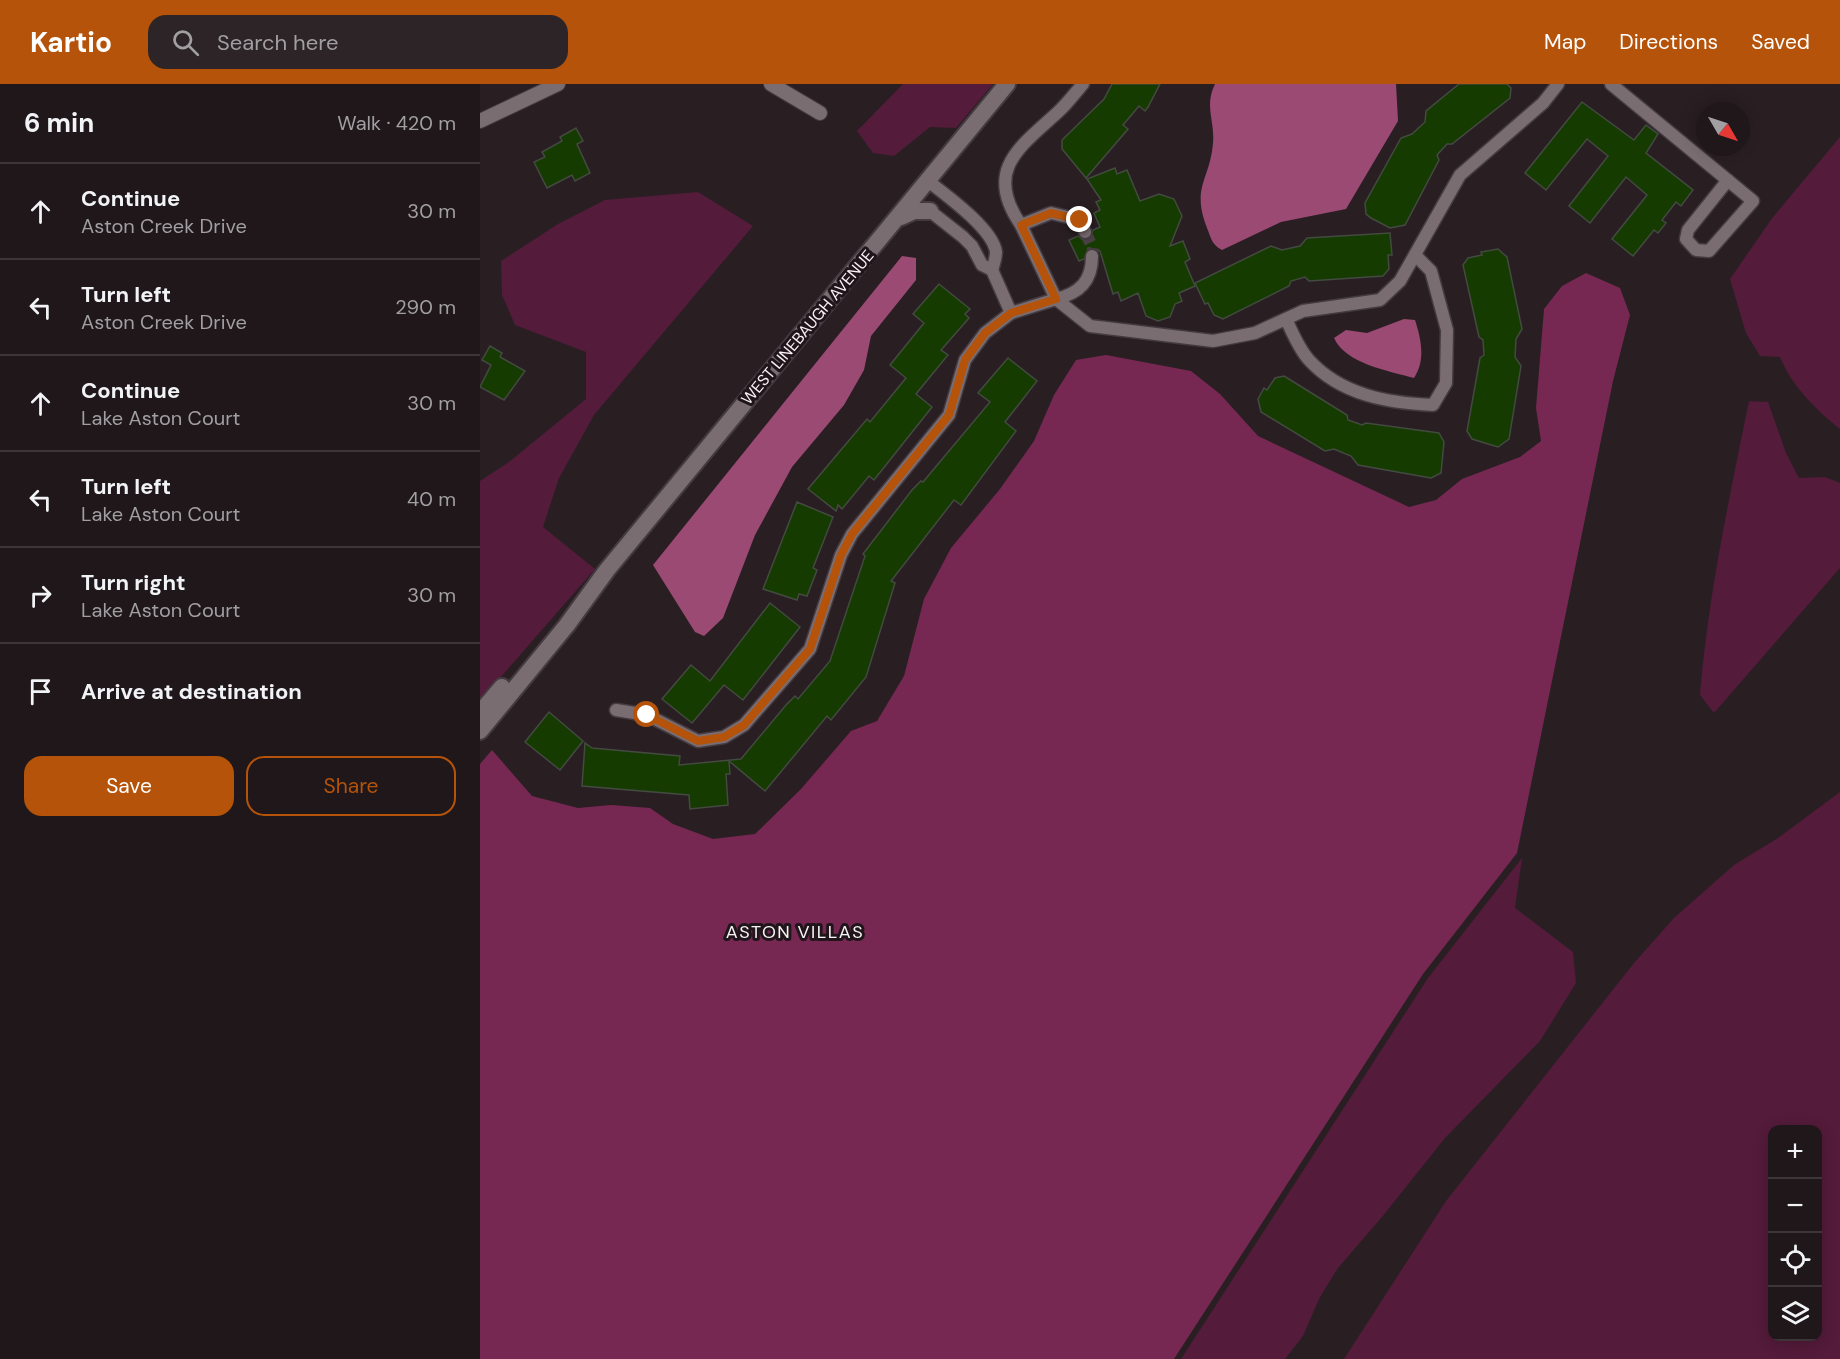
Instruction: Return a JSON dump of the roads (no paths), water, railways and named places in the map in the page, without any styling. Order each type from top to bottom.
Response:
[{"type":"main road","name":"WEST LINEBAUGH AVENUE","points":[[480,713],[607,570],[1007,84]]},
{"type":"main road","points":[[895,221],[910,212],[930,211]]},
{"type":"main road","name":"WEST LINEBAUGH AVENUE","points":[[480,731],[567,625],[607,570]]},
{"type":"street","points":[[480,122],[558,84]]},
{"type":"street","points":[[771,84],[820,113]]},
{"type":"street","points":[[1083,84],[1060,110],[1014,152],[1006,172],[1011,211],[1021,225],[1056,299],[1090,326],[1213,341],[1255,333],[1303,311],[1380,300],[1394,289],[1460,175],[1543,103],[1558,84]]},
{"type":"street","points":[[1611,84],[1728,180],[1753,201],[1710,251],[1696,250],[1686,239],[1688,230],[1728,180]]},
{"type":"street","points":[[928,180],[991,239],[996,250],[992,270],[1011,313]]},
{"type":"street","points":[[930,211],[963,237],[972,246],[982,265],[992,270]]},
{"type":"street","points":[[1021,225],[1051,213],[1080,220],[1085,232]]},
{"type":"street","points":[[1286,319],[1309,359],[1335,381],[1366,396],[1397,404],[1433,405],[1446,383],[1447,330],[1431,272],[1415,255]]},
{"type":"street","points":[[616,710],[647,715],[698,741],[724,737],[744,725],[810,649],[841,555],[852,534],[949,415],[965,360],[985,333],[1011,313],[1070,295],[1087,282],[1092,270],[1092,256]]},
{"type":"tunnel","points":[[1085,232],[1093,248],[1092,256]]},
{"type":"district","name":"ASTON VILLAS","points":[[795,932]]}]
